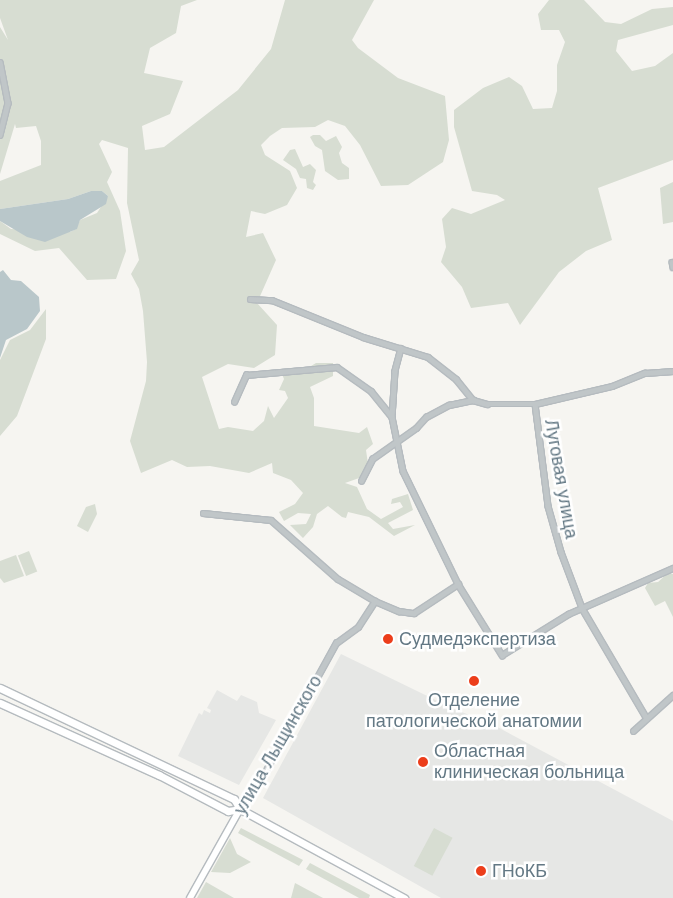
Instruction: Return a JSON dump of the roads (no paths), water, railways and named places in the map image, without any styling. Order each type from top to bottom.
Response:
[{"type":"main road","points":[[0,688],[177,770],[234,799],[240,809],[404,898]]},
{"type":"main road","points":[[0,703],[159,775],[228,811],[240,809]]},
{"type":"street","points":[[0,62],[8,103],[0,135]]},
{"type":"street","points":[[250,299],[272,300],[363,337],[401,348],[435,362],[473,400],[487,404],[535,404],[612,386],[645,373],[673,371]]},
{"type":"street","points":[[401,348],[395,371],[392,417],[402,471],[458,584],[502,654],[582,608],[673,568]]},
{"type":"street","points":[[234,402],[246,375],[337,367],[371,391],[392,417]]},
{"type":"street","points":[[361,481],[372,459],[437,410],[473,400]]},
{"type":"street","name":"Луговая улица","points":[[535,404],[548,506],[560,552],[582,608],[646,716]]},
{"type":"street","points":[[203,513],[271,520],[338,578],[375,601],[414,613],[458,584]]},
{"type":"street","name":"улица Лыщинского","points":[[190,898],[240,809],[260,781],[336,643],[358,627],[375,601]]},
{"type":"street","points":[[633,731],[646,716],[673,695]]},
{"type":"place","name":"Судмедэкспертиза","points":[[388,639]]},
{"type":"place","name":"Отделение патологической анатомии","points":[[474,681]]},
{"type":"place","name":"Областная клиническая больница","points":[[423,762]]},
{"type":"place","name":"ГНоКБ","points":[[481,871]]}]
